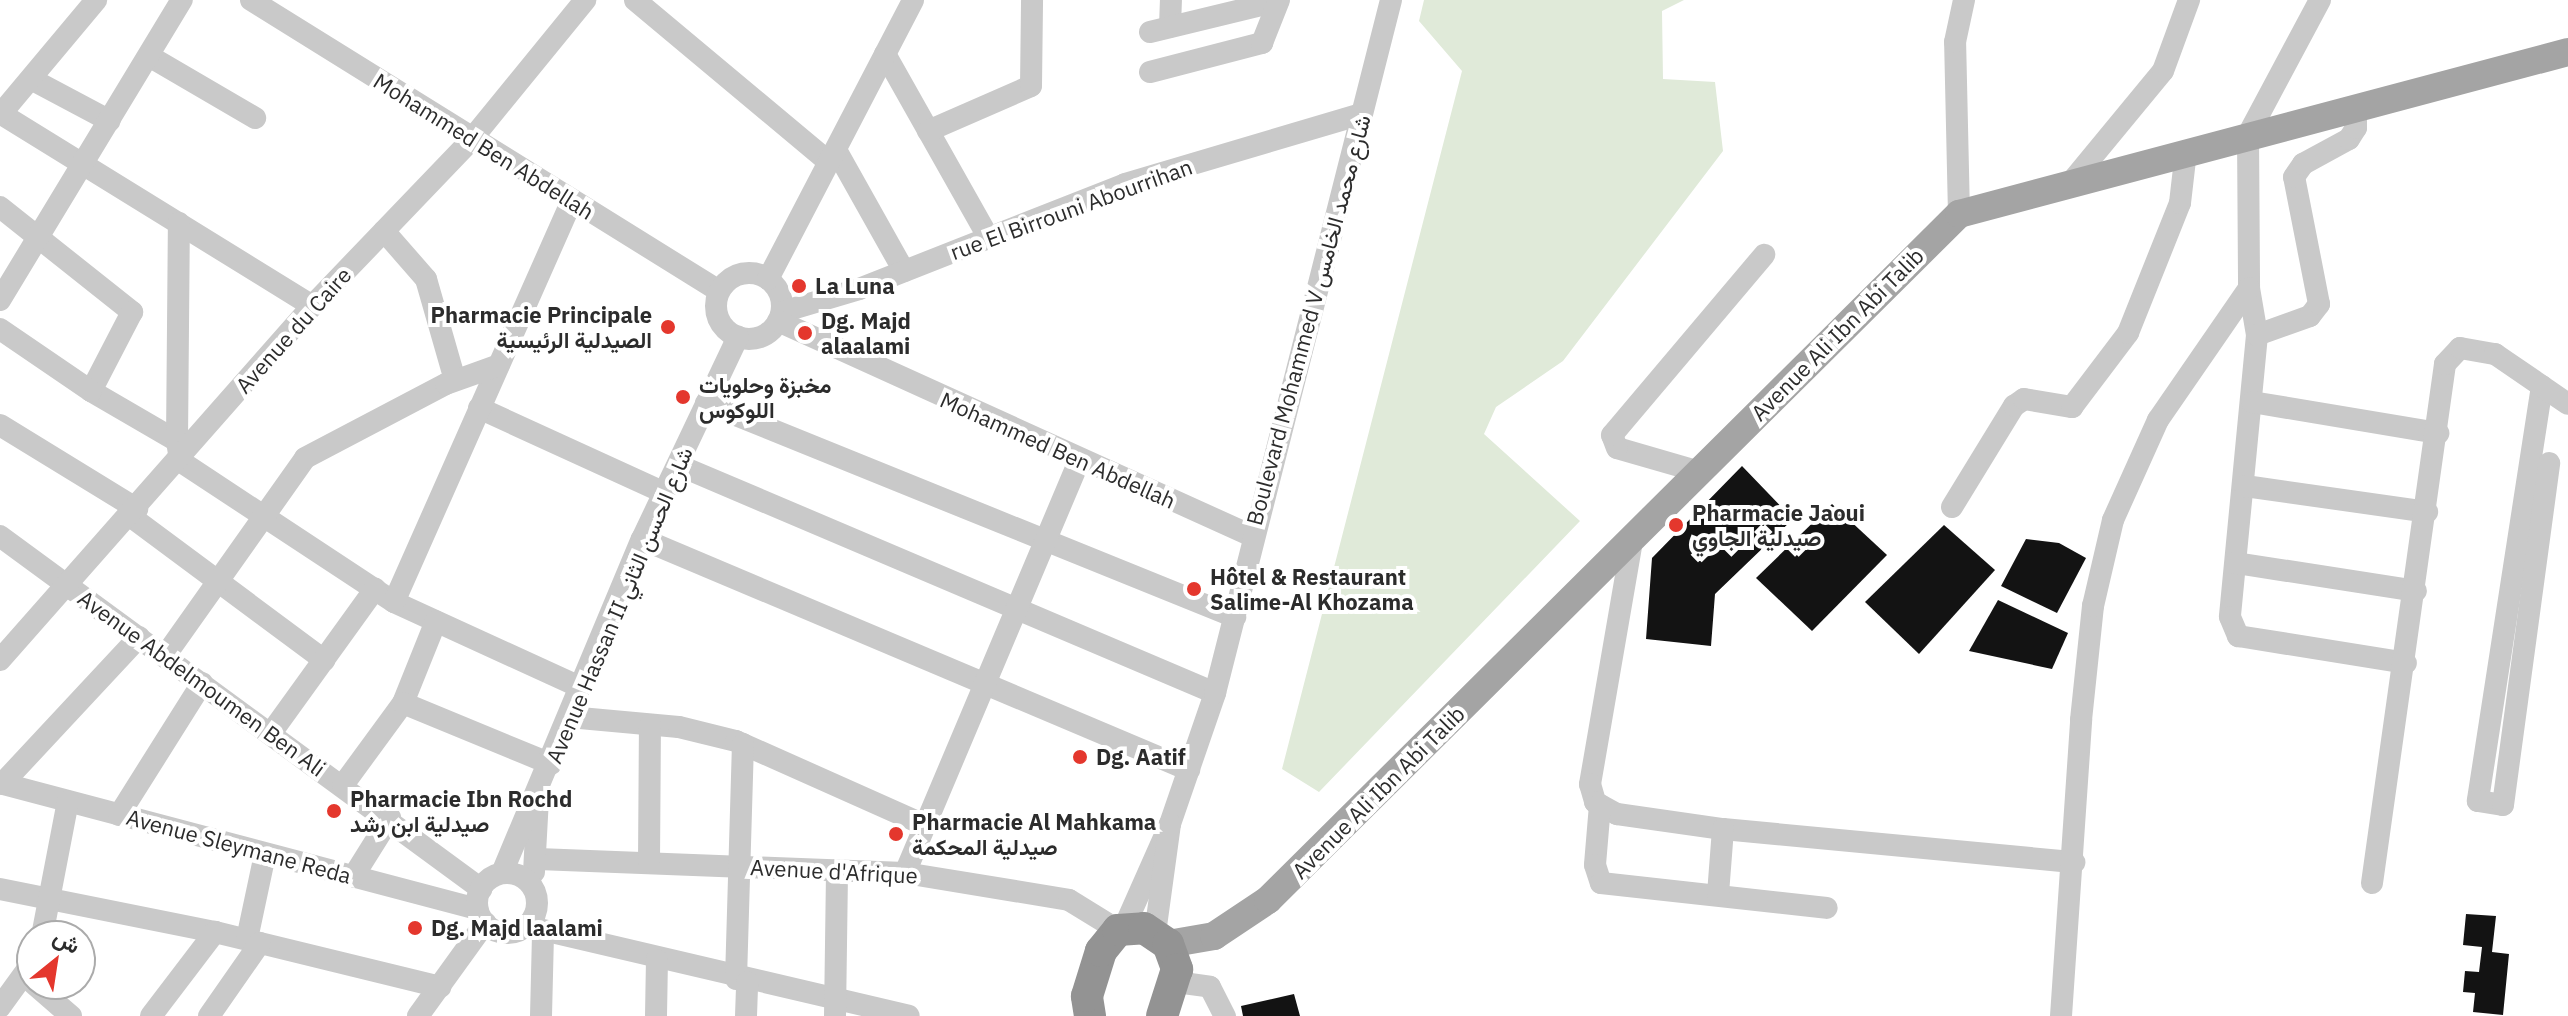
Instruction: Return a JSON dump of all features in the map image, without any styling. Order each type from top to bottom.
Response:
[{"type":"highway","points":[[1090,1016],[1091,978],[1121,930],[1169,957],[1162,1016]]},
{"type":"main road","name":"Avenue Ali Ibn Abi Talib","points":[[1169,957],[1214,936],[1268,900],[1959,214],[2073,180],[2568,52]]},
{"type":"street","points":[[96,0],[0,114],[312,306]]},
{"type":"street","points":[[0,300],[182,0]]},
{"type":"street","name":"Mohammed Ben Abdellah","points":[[251,0],[471,140],[719,291]]},
{"type":"street","name":"Avenue du Caire","points":[[3,651],[134,513],[179,451],[471,140],[585,0]]},
{"type":"street","points":[[635,0],[832,156],[904,271]]},
{"type":"street","points":[[768,279],[913,0]]},
{"type":"street","points":[[928,131],[1031,86],[1032,0]]},
{"type":"street","points":[[1171,0],[1160,30],[1278,1]]},
{"type":"street","name":"Boulevard Mohammed V شارع محمد الخامس","points":[[1121,930],[1170,824],[1215,693],[1252,536],[1391,0]]},
{"type":"street","points":[[1959,214],[1955,42],[1964,0]]},
{"type":"street","points":[[2073,180],[2163,71],[2189,0]]},
{"type":"street","points":[[2320,0],[2248,135],[2249,288],[2257,335],[2245,486],[2230,617],[2238,636],[2406,663]]},
{"type":"street","points":[[1150,72],[1262,43],[1278,1]]},
{"type":"street","points":[[885,54],[988,237]]},
{"type":"street","points":[[149,56],[255,118]]},
{"type":"street","points":[[31,79],[110,121]]},
{"type":"street","points":[[2257,335],[2310,316],[2319,304],[2294,177],[2303,164],[2349,139],[2356,128],[2356,106]]},
{"type":"street","name":"rue El Birrouni Abourrihan","points":[[780,317],[1125,184],[1362,114]]},
{"type":"street","points":[[1952,507],[2014,406],[2024,399],[2072,407],[2128,333],[2180,203],[2186,151]]},
{"type":"street","points":[[394,602],[572,201]]},
{"type":"street","points":[[0,207],[132,312],[91,391]]},
{"type":"street","points":[[179,223],[179,451]]},
{"type":"street","points":[[384,231],[426,279],[455,380]]},
{"type":"street","points":[[1700,472],[1617,448],[1612,435],[1764,255]]},
{"type":"street","points":[[741,273],[768,279],[780,294],[780,317],[766,334],[738,337],[718,318],[719,291],[741,273]]},
{"type":"street","points":[[2061,1016],[2093,606],[2113,520],[2158,420],[2249,288]]},
{"type":"street","name":"Mohammed Ben Abdellah","points":[[780,317],[1079,462],[1252,536]]},
{"type":"street","points":[[0,329],[179,451],[262,516],[394,602],[580,687]]},
{"type":"street","name":"Avenue Hassan II شارع الحسن الثاني","points":[[502,873],[538,798],[642,539],[738,337]]},
{"type":"street","points":[[2372,883],[2406,663],[2445,364],[2460,348],[2495,354],[2568,404]]},
{"type":"street","points":[[165,656],[262,516],[317,448],[455,380],[499,365]]},
{"type":"street","points":[[2542,386],[2478,801],[2503,805],[2549,463]]},
{"type":"street","points":[[2252,402],[2438,433]]},
{"type":"street","points":[[706,403],[1043,544],[1235,617]]},
{"type":"street","points":[[479,408],[665,493]]},
{"type":"street","points":[[0,425],[134,513],[217,581],[324,660]]},
{"type":"street","points":[[905,873],[1079,462]]},
{"type":"street","points":[[678,465],[1017,606],[1215,693]]},
{"type":"street","points":[[2245,486],[2427,512]]},
{"type":"street","name":"Avenue Abdelmoumen Ben Ali","points":[[0,536],[390,818],[481,907]]},
{"type":"street","points":[[642,539],[1189,770]]},
{"type":"street","points":[[1632,541],[1590,784],[1600,805],[1595,865],[1601,883],[1827,908]]},
{"type":"street","points":[[2236,563],[2416,591]]},
{"type":"street","points":[[271,733],[375,589]]},
{"type":"street","points":[[343,785],[403,703],[436,621]]},
{"type":"street","points":[[1,784],[139,637]]},
{"type":"street","points":[[119,815],[202,683]]},
{"type":"street","points":[[403,703],[551,764]]},
{"type":"street","points":[[569,717],[650,725],[743,744],[925,825]]},
{"type":"street","points":[[649,862],[650,725]]},
{"type":"street","points":[[743,744],[741,980],[746,1016]]},
{"type":"street","name":"Avenue Sleymane Reda","points":[[1,784],[353,877],[481,907]]},
{"type":"street","points":[[538,798],[538,859],[531,885],[537,907],[534,930],[541,1016]]},
{"type":"street","points":[[45,920],[68,801]]},
{"type":"street","points":[[1600,805],[1617,814],[1723,829],[2074,862]]},
{"type":"street","points":[[353,877],[390,818]]},
{"type":"street","name":"Boulevard Mohammed V شارع محمد الخامس","points":[[1169,957],[1170,824]]},
{"type":"street","points":[[1718,894],[1723,829]]},
{"type":"street","points":[[209,1016],[253,941],[265,854]]},
{"type":"street","name":"Avenue d'Afrique","points":[[538,859],[905,873],[1069,900],[1121,930]]},
{"type":"street","points":[[835,1010],[837,870]]},
{"type":"street","points":[[418,1016],[440,987],[502,873],[531,885]]},
{"type":"street","points":[[0,889],[215,932],[440,987]]},
{"type":"street","points":[[481,907],[505,933],[534,930],[741,980],[835,1010],[909,1016]]},
{"type":"street","points":[[151,1016],[215,932]]},
{"type":"street","points":[[1169,957],[1210,987],[1225,1016]]},
{"type":"street","points":[[656,1016],[657,960]]},
{"type":"street","points":[[55,1000],[71,1016]]},
{"type":"green space","points":[[1424,0],[1684,0],[1662,11],[1663,79],[1715,82],[1723,151],[1563,361],[1496,407],[1484,434],[1580,521],[1319,792],[1282,769],[1462,71],[1419,21]]},
{"type":"building","points":[[1742,466],[1793,519],[1715,594],[1711,646],[1646,639],[1652,558]]},
{"type":"building","points":[[1832,504],[1887,555],[1812,631],[1756,578]]},
{"type":"building","points":[[1944,525],[1995,570],[1919,654],[1865,602]]},
{"type":"building","points":[[2026,539],[2059,543],[2086,558],[2057,613],[2001,586]]},
{"type":"building","points":[[1998,600],[2068,633],[2052,669],[1969,651]]},
{"type":"building","points":[[2466,914],[2496,916],[2492,952],[2509,954],[2503,1015],[2473,1012],[2475,993],[2463,992],[2465,971],[2479,972],[2482,947],[2463,945]]},
{"type":"building","points":[[1294,994],[1300,1016],[1243,1016],[1241,1006]]},
{"type":"place","name":"La Luna","points":[[799,286]]},
{"type":"place","name":"Pharmacie Principale الصيدلية الرئيسية","points":[[668,327]]},
{"type":"place","name":"Dg. Majd alaalami","points":[[805,333]]},
{"type":"place","name":"مخبزة وحلويات اللوكوس","points":[[683,397]]},
{"type":"place","name":"Pharmacie Jaoui صيدلية الجاوي","points":[[1676,525]]},
{"type":"place","name":"Hôtel & Restaurant Salime-Al Khozama","points":[[1194,589]]},
{"type":"place","name":"Dg. Aatif","points":[[1080,757]]},
{"type":"place","name":"Pharmacie Ibn Rochd صيدلية ابن رشد","points":[[334,811]]},
{"type":"place","name":"Pharmacie Al Mahkama صيدلية المحكمة","points":[[896,834]]},
{"type":"place","name":"Dg. Majd laalami","points":[[415,928]]}]
